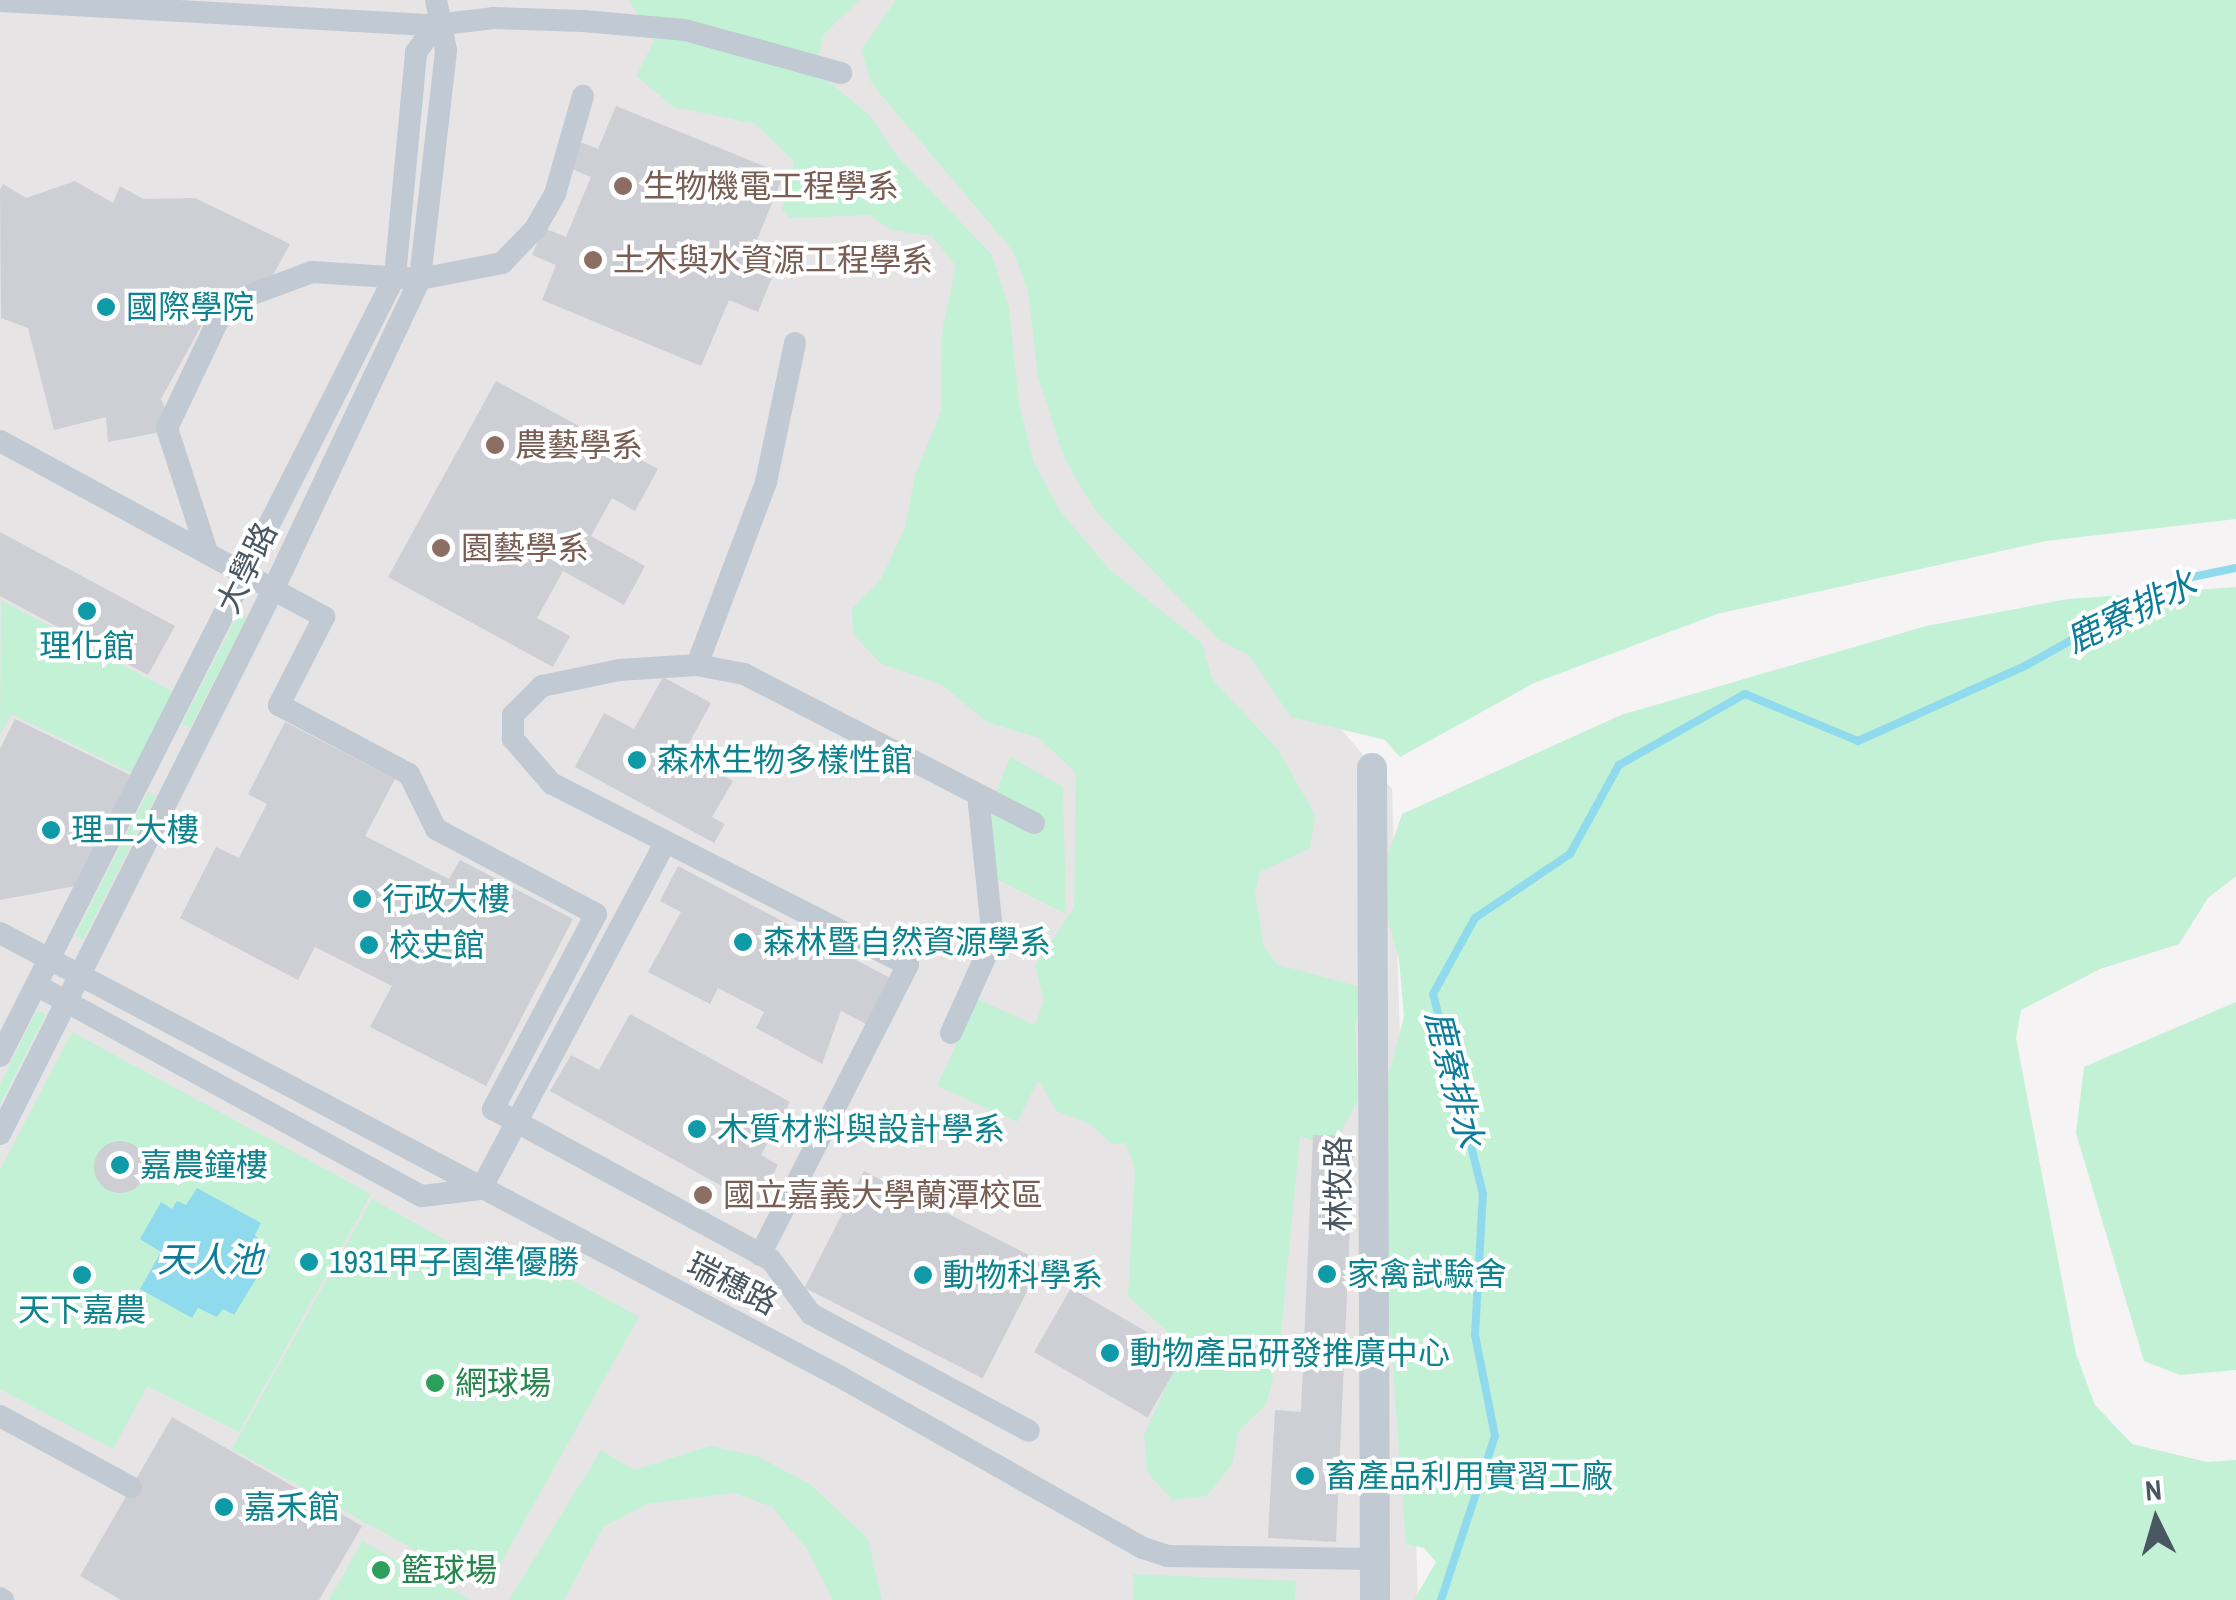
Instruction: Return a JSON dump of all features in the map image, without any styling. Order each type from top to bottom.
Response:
[{"type":"street","name":"大學路","points":[[0,1134],[274,588],[420,278],[446,50],[436,25],[436,0]]},
{"type":"street","points":[[0,1],[436,25],[492,18],[685,30],[841,73]]},
{"type":"street","points":[[0,1056],[394,276],[416,52],[436,25]]},
{"type":"street","points":[[207,552],[167,428],[226,304],[312,272],[420,278],[502,263],[535,229],[554,194],[583,96]]},
{"type":"street","points":[[697,665],[766,482],[795,343]]},
{"type":"street","points":[[0,441],[324,617],[279,705],[409,774],[436,828],[596,914],[492,1109],[760,1255],[811,1314],[1029,1431]]},
{"type":"street","points":[[760,1255],[908,965],[552,784],[512,739],[513,715],[542,686],[697,665],[744,674],[1034,822]]},
{"type":"street","name":"林牧路","points":[[1372,768],[1374,1600]]},
{"type":"street","points":[[951,1033],[993,940],[978,794]]},
{"type":"street","points":[[36,985],[422,1196],[481,1189],[665,843]]},
{"type":"street","name":"瑞穗路","points":[[0,932],[837,1375],[1143,1548],[1168,1556],[1374,1559]]},
{"type":"street","points":[[0,1416],[131,1487]]},
{"type":"shaded area","name":"國立嘉義大學蘭潭校區","points":[[0,0],[953,0],[1151,506],[1392,789],[1418,1600],[0,1600]]},
{"type":"green space","points":[[629,0],[859,0],[823,35],[815,70],[870,116],[898,157],[992,255],[1009,308],[1019,404],[1034,463],[1060,511],[1110,570],[1202,643],[1212,679],[1279,751],[1315,815],[1310,848],[1260,872],[1255,893],[1264,946],[1276,964],[1364,988],[1355,1024],[1358,1099],[1333,1148],[1300,1136],[1279,1353],[1266,1405],[1239,1430],[1232,1464],[1207,1496],[1172,1500],[1147,1472],[1144,1435],[1184,1347],[1128,1296],[1135,1170],[1126,1143],[1112,1144],[1092,1125],[1057,1111],[1038,1080],[1017,1122],[937,1086],[977,999],[1035,1025],[1044,1001],[1035,966],[1074,907],[1076,773],[1039,738],[987,722],[942,685],[880,663],[853,634],[852,609],[881,579],[905,528],[915,475],[941,411],[942,332],[956,266],[932,236],[891,230],[870,215],[790,218],[782,210],[794,161],[756,124],[674,107],[636,76],[654,41]]},
{"type":"green space","points":[[896,0],[2236,0],[2236,519],[2046,541],[1717,614],[1534,683],[1400,757],[1385,740],[1291,717],[1249,655],[1218,639],[1094,509],[1064,458],[1038,376],[1028,292],[1013,251],[872,84],[861,50]]},
{"type":"green space","points":[[2236,587],[2236,876],[2208,898],[2179,944],[2100,969],[2021,1010],[2016,1038],[2076,1354],[2095,1405],[2132,1444],[2207,1462],[2236,1460],[2236,1600],[1414,1600],[1436,1562],[1424,1548],[1406,1544],[1383,1232],[1385,1087],[1404,1017],[1399,959],[1378,884],[1402,814],[1621,715],[1926,626],[2068,599]]},
{"type":"green space","points":[[1,600],[186,699],[146,780],[11,714],[0,735]]},
{"type":"green space","points":[[239,612],[247,616],[190,728],[182,724]]},
{"type":"green space","points":[[1010,757],[1063,787],[1066,914],[996,879],[988,812]]},
{"type":"green space","points":[[148,792],[156,796],[83,940],[75,935]]},
{"type":"green space","points":[[2236,1002],[2236,1370],[2180,1375],[2144,1361],[2076,1133],[2084,1067]]},
{"type":"green space","points":[[37,1010],[46,1015],[0,1105],[0,1084]]},
{"type":"green space","points":[[72,1032],[371,1194],[239,1432],[147,1386],[113,1449],[0,1389],[0,1170]]},
{"type":"green space","name":"網球場","points":[[372,1199],[490,1265],[503,1242],[639,1317],[486,1589],[232,1449]]},
{"type":"green space","points":[[710,1446],[757,1456],[810,1484],[868,1539],[882,1600],[833,1600],[807,1549],[772,1507],[735,1493],[647,1504],[603,1527],[564,1600],[509,1600],[601,1450],[634,1470]]},
{"type":"green space","name":"籃球場","points":[[362,1541],[471,1600],[329,1600]]},
{"type":"green space","points":[[1134,1574],[1296,1581],[1295,1600],[1133,1600]]},
{"type":"water","name":"天人池","points":[[197,1188],[261,1223],[255,1235],[270,1256],[234,1315],[223,1309],[217,1317],[198,1308],[192,1318],[140,1289],[161,1252],[140,1239],[161,1202],[172,1209],[177,1201],[186,1205]]},
{"type":"building","points":[[616,106],[784,174],[749,259],[775,270],[758,312],[729,300],[701,366],[542,300],[556,265],[532,255],[544,228],[566,237],[591,177],[567,167],[578,141],[598,149]]},
{"type":"building","name":"國際學院","points":[[75,181],[113,203],[120,186],[143,199],[195,198],[290,244],[272,277],[216,299],[161,399],[165,408],[156,433],[108,442],[106,417],[54,430],[28,328],[1,318],[3,184],[26,198]]},
{"type":"building","points":[[496,381],[658,469],[635,511],[612,498],[591,536],[645,566],[624,605],[563,571],[537,618],[570,636],[553,667],[388,577]]},
{"type":"building","name":"理化館","points":[[0,532],[175,626],[148,675],[0,596]]},
{"type":"building","name":"森林生物多樣性館","points":[[663,677],[711,703],[683,754],[733,781],[712,817],[725,824],[714,843],[575,767],[604,713],[634,729]]},
{"type":"building","name":"理工大樓","points":[[15,719],[130,775],[75,886],[0,900],[0,749]]},
{"type":"building","name":"行政大樓","points":[[285,722],[395,779],[365,836],[449,879],[460,860],[573,919],[486,1086],[370,1027],[392,986],[315,947],[298,980],[180,918],[216,847],[239,858],[267,804],[248,794]]},
{"type":"building","name":"森林暨自然資源學系","points":[[678,866],[890,978],[866,1024],[841,1011],[822,1064],[756,1028],[764,1012],[718,988],[710,1004],[648,972],[681,912],[660,901]]},
{"type":"building","name":"木質材料與設計學系","points":[[630,1014],[790,1102],[761,1155],[778,1165],[756,1205],[550,1091],[571,1055],[599,1070]]},
{"type":"building","points":[[1313,1135],[1354,1136],[1336,1542],[1268,1538],[1275,1410],[1301,1412]]},
{"type":"building","name":"嘉農鐘樓","points":[[120,1141],[138,1149],[146,1167],[138,1185],[120,1193],[102,1185],[94,1167],[102,1149]]},
{"type":"building","name":"動物科學系","points":[[864,1171],[1042,1262],[983,1379],[805,1288]]},
{"type":"building","name":"動物產品研發推廣中心","points":[[1071,1288],[1184,1354],[1147,1418],[1034,1352]]},
{"type":"building","name":"嘉禾館","points":[[172,1417],[362,1526],[319,1600],[121,1600],[80,1576]]},
{"type":"waterway","name":"鹿寮排水","points":[[1441,1600],[1495,1436],[1475,1335],[1483,1194],[1433,994],[1475,918],[1570,854],[1619,765],[1745,694],[1858,741],[2025,666],[2178,580],[2236,568]]},
{"type":"place","name":"生物機電工程學系","points":[[623,186]]},
{"type":"place","name":"土木與水資源工程學系","points":[[593,260]]},
{"type":"place","name":"國際學院","points":[[106,307]]},
{"type":"place","name":"農藝學系","points":[[495,445]]},
{"type":"place","name":"園藝學系","points":[[441,548]]},
{"type":"place","name":"理化館","points":[[87,611]]},
{"type":"place","name":"森林生物多樣性館","points":[[637,760]]},
{"type":"place","name":"理工大樓","points":[[51,830]]},
{"type":"place","name":"行政大樓","points":[[362,899]]},
{"type":"place","name":"森林暨自然資源學系","points":[[743,942]]},
{"type":"place","name":"校史館","points":[[369,945]]},
{"type":"place","name":"木質材料與設計學系","points":[[697,1129]]},
{"type":"place","name":"嘉農鐘樓","points":[[120,1165]]},
{"type":"place","name":"國立嘉義大學蘭潭校區","points":[[703,1195]]},
{"type":"place","name":"1931甲子園準優勝","points":[[309,1262]]},
{"type":"place","name":"家禽試驗舍","points":[[1327,1274]]},
{"type":"place","name":"天下嘉農","points":[[82,1275]]},
{"type":"place","name":"動物科學系","points":[[923,1275]]},
{"type":"place","name":"動物產品研發推廣中心","points":[[1110,1353]]},
{"type":"place","name":"網球場","points":[[435,1383]]},
{"type":"place","name":"畜產品利用實習工廠","points":[[1305,1476]]},
{"type":"place","name":"嘉禾館","points":[[224,1507]]},
{"type":"place","name":"籃球場","points":[[381,1570]]}]
